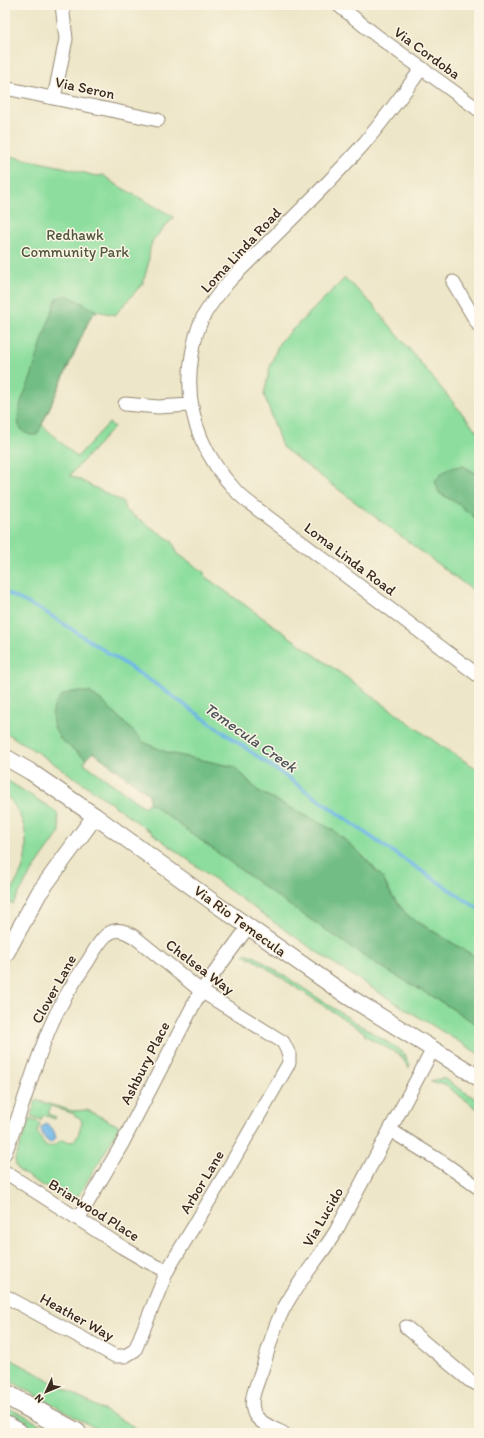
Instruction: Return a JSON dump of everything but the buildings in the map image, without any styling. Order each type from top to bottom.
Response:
[{"type":"main road","points":[[5,1394],[76,1433]]},
{"type":"main road","points":[[5,1426],[18,1433]]},
{"type":"street","points":[[54,98],[66,39],[62,5]]},
{"type":"street","name":"Via Cordoba","points":[[338,5],[479,110]]},
{"type":"street","name":"Loma Linda Road","points":[[422,68],[382,122],[357,152],[230,280],[214,299],[203,319],[195,342],[190,370],[190,405],[201,440],[217,468],[237,492],[269,518],[479,676]]},
{"type":"street","name":"Via Seron","points":[[5,88],[158,120]]},
{"type":"street","points":[[453,282],[479,326]]},
{"type":"street","points":[[125,404],[158,407],[190,405]]},
{"type":"street","name":"Via Rio Temecula","points":[[5,757],[31,772],[95,816],[346,996],[479,1078]]},
{"type":"street","points":[[5,955],[39,893],[95,816]]},
{"type":"street","name":"Ashbury Place","points":[[78,1219],[122,1144],[200,991],[248,927]]},
{"type":"street","name":"Chelsea Way","points":[[106,934],[114,931],[124,931],[136,938],[200,991],[274,1036]]},
{"type":"street","name":"Clover Lane","points":[[5,1153],[48,1032],[59,1007],[71,986],[106,934]]},
{"type":"street","name":"Arbor Lane","points":[[135,1350],[167,1271],[289,1063],[289,1054],[283,1042],[274,1036]]},
{"type":"street","name":"Via Lucido","points":[[283,1433],[266,1425],[256,1416],[252,1404],[269,1342],[280,1314],[291,1295],[328,1244],[433,1049]]},
{"type":"street","points":[[390,1130],[445,1164],[479,1188]]},
{"type":"street","name":"Briarwood Place","points":[[5,1172],[146,1261],[167,1271]]},
{"type":"street","name":"Heather Way","points":[[5,1296],[115,1356],[125,1356],[135,1350]]},
{"type":"street","points":[[406,1327],[469,1380],[479,1385]]},
{"type":"green space","name":"Redhawk Community Park","points":[[5,155],[63,167],[96,176],[103,175],[115,184],[174,217],[153,240],[143,283],[115,315],[97,311],[90,318],[42,425],[77,457],[109,423],[114,427],[70,475],[123,502],[125,510],[172,541],[178,554],[204,572],[204,576],[441,746],[479,770],[479,959],[408,916],[392,896],[382,877],[359,852],[333,830],[258,791],[235,767],[168,753],[145,743],[101,700],[89,692],[59,738],[86,759],[84,763],[144,807],[149,802],[283,901],[375,963],[479,1026],[479,1054],[389,999],[323,956],[264,915],[118,808],[43,756],[5,732]]},
{"type":"green space","points":[[345,278],[373,305],[479,434],[479,475],[463,466],[439,493],[457,503],[479,521],[479,595],[282,447],[264,394],[270,367],[279,343]]},
{"type":"green space","points":[[67,295],[97,311],[90,318],[37,435],[30,435],[22,431],[19,425],[18,415],[20,404],[31,377],[57,298]]},
{"type":"green space","points":[[463,466],[479,475],[479,521],[457,503],[439,493],[435,481],[447,470],[454,467]]},
{"type":"green space","points":[[70,692],[89,692],[101,700],[145,743],[168,753],[235,767],[258,791],[333,830],[359,852],[382,877],[392,896],[408,916],[479,959],[479,1026],[375,963],[283,901],[149,802],[149,794],[93,752],[86,759],[67,744],[61,739],[54,727],[53,710],[55,704],[61,696]]},
{"type":"green space","points":[[5,779],[57,812],[60,832],[29,876],[13,904],[5,900],[5,897],[8,898],[22,870],[25,860],[26,839],[22,820],[12,802],[5,794]]},
{"type":"green space","points":[[245,953],[256,957],[403,1052],[410,1065],[409,1068],[400,1055],[364,1035],[365,1033],[253,959],[243,955]]},
{"type":"green space","points":[[443,1078],[479,1101],[479,1110],[442,1083],[433,1083],[430,1081]]},
{"type":"green space","points":[[36,1100],[72,1111],[87,1110],[119,1126],[107,1149],[76,1199],[65,1199],[19,1171],[16,1166],[15,1159],[30,1119],[40,1123],[37,1132],[45,1146],[52,1146],[61,1140],[72,1142],[80,1130],[82,1122],[80,1118],[74,1114],[51,1106],[48,1114],[56,1117],[55,1119],[43,1115],[41,1120],[31,1116]]},
{"type":"green space","points":[[5,1356],[145,1433],[104,1433],[5,1378]]},
{"type":"green space","points":[[5,1407],[56,1433],[40,1433],[5,1414]]},
{"type":"water","points":[[47,1124],[52,1128],[56,1138],[50,1143],[43,1136],[41,1130],[41,1127]]},
{"type":"waterway","name":"Temecula Creek","points":[[5,592],[47,613],[151,681],[381,844],[479,909]]}]
